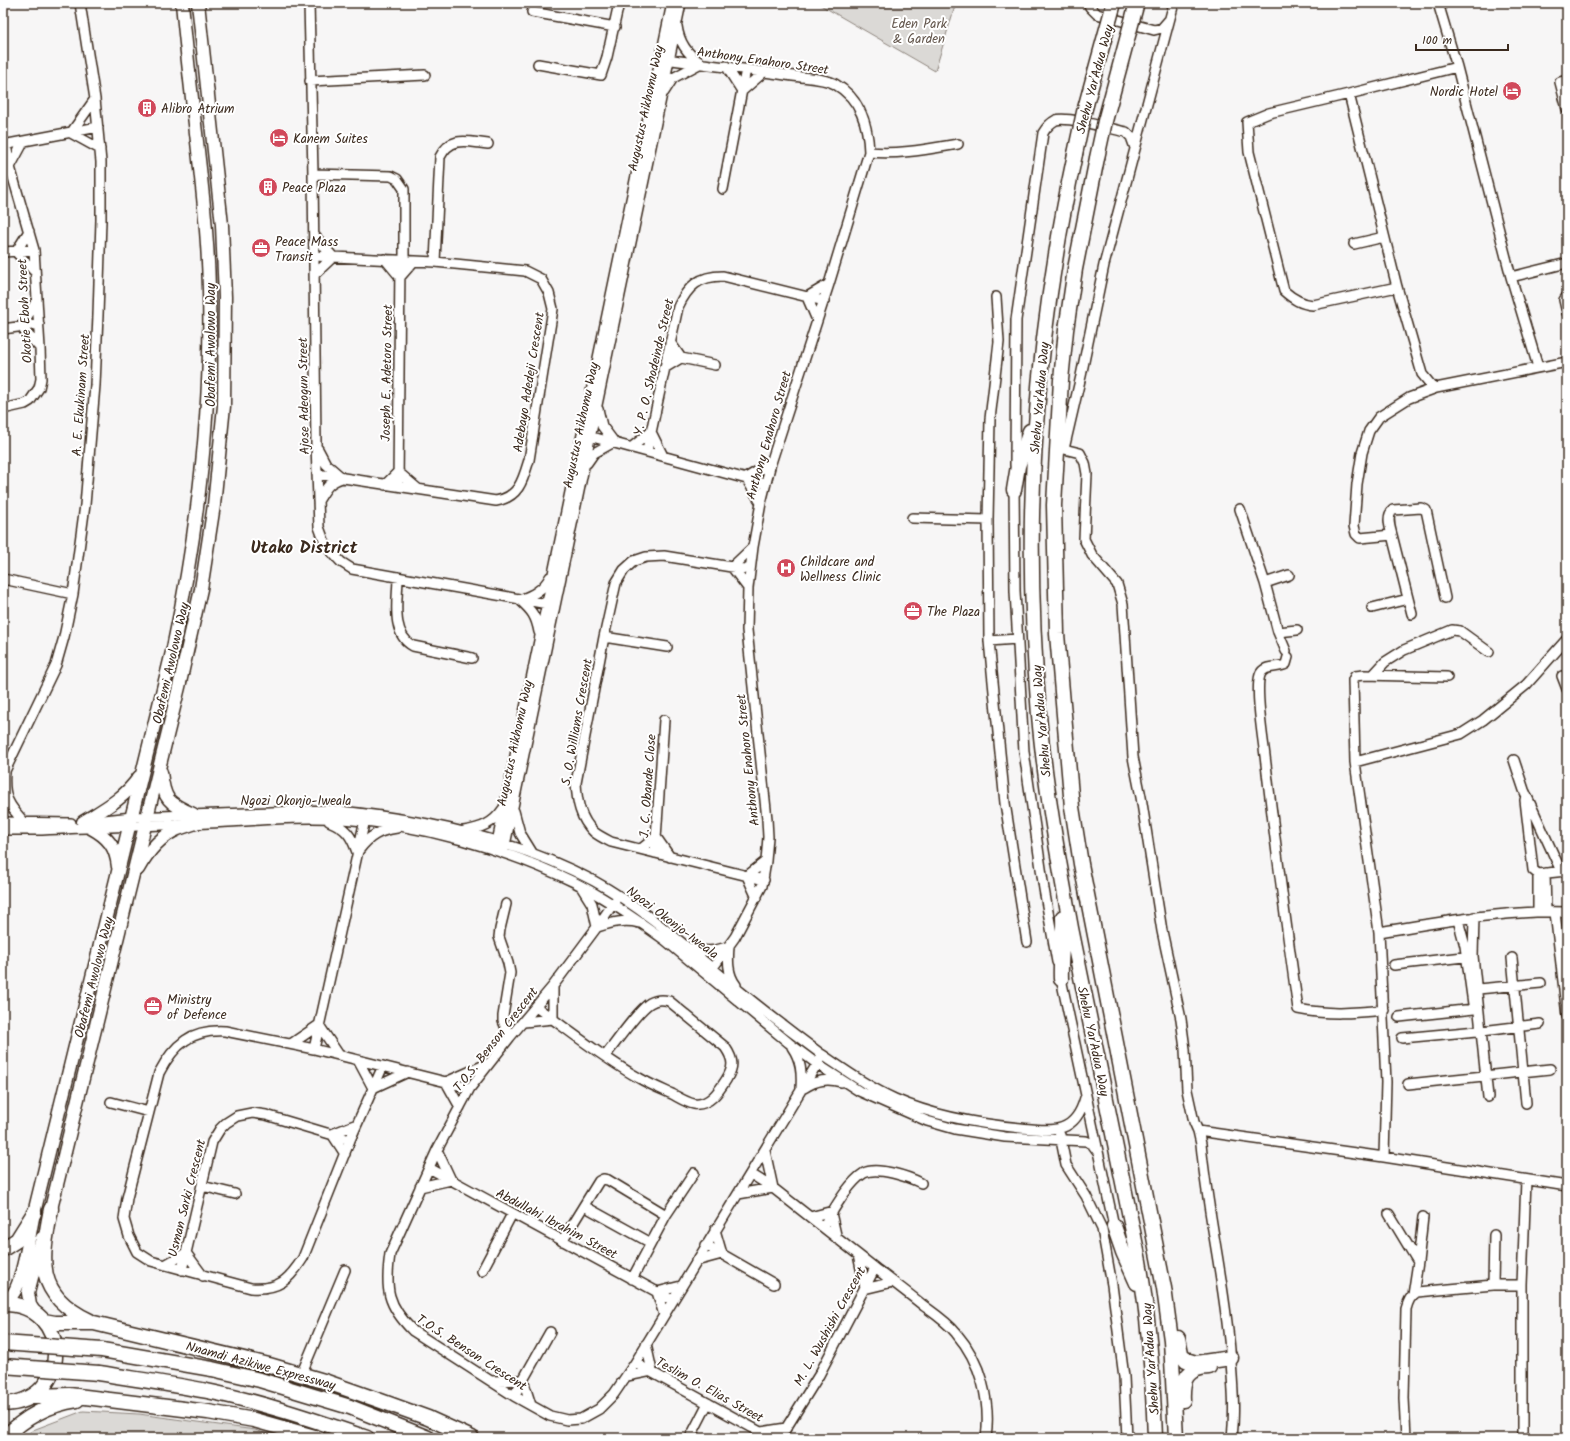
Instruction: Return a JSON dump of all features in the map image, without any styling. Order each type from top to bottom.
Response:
[{"type":"highway","name":"Shehu Yar'Adua Way","points":[[1114,3],[1074,154],[1055,259],[1038,395],[1033,474],[1032,522],[1036,663],[1039,714],[1046,774],[1062,878],[1139,1262],[1146,1306],[1154,1398],[1155,1438]]},
{"type":"highway","name":"Shehu Yar'Adua Way","points":[[1137,4],[1110,99],[1082,226],[1066,330],[1061,380],[1054,505],[1057,634],[1072,807],[1091,920],[1164,1288],[1171,1340],[1176,1438]]},
{"type":"highway","points":[[1014,490],[1018,466],[1028,440],[1038,395]]},
{"type":"highway","points":[[1054,505],[1057,479],[1064,449]]},
{"type":"highway","points":[[1061,979],[1060,960],[1063,929],[1062,878]]},
{"type":"highway","points":[[51,1209],[43,1254],[47,1281],[56,1296],[64,1305],[71,1311],[94,1322]]},
{"type":"highway","points":[[3,1249],[17,1240],[34,1213]]},
{"type":"highway","points":[[1114,1226],[1146,1306]]},
{"type":"highway","points":[[1164,1288],[1172,1305],[1181,1353],[1186,1360],[1196,1363],[1231,1361]]},
{"type":"highway","name":"Nnamdi Azikiwe Expressway","points":[[3,1303],[24,1307],[39,1317],[55,1323],[94,1322],[302,1375],[428,1418],[472,1438]]},
{"type":"highway","points":[[6,1407],[33,1396],[44,1387],[52,1375],[56,1347],[51,1333],[39,1317]]},
{"type":"highway","name":"Nnamdi Azikiwe Expressway","points":[[3,1343],[102,1350],[212,1369],[260,1380],[350,1407],[425,1436]]},
{"type":"highway","points":[[1183,1438],[1182,1388],[1184,1379],[1190,1373],[1199,1368],[1231,1361]]},
{"type":"highway","points":[[3,1366],[99,1373],[221,1394],[320,1422],[367,1438]]},
{"type":"highway","points":[[33,1396],[68,1394],[208,1412],[254,1420],[318,1438]]},
{"type":"highway","points":[[4,1438],[17,1426],[40,1411],[69,1401],[99,1397]]},
{"type":"highway","points":[[381,1401],[425,1436]]},
{"type":"main road","name":"Obafemi Awolowo Way","points":[[3,1303],[13,1294],[17,1286],[173,648],[190,565],[204,451],[209,382],[210,329],[208,258],[203,198],[182,3]]},
{"type":"main road","name":"Obafemi Awolowo Way","points":[[39,1317],[30,1305],[28,1293],[39,1246],[51,1209],[182,673],[201,589],[214,505],[224,406],[224,262],[221,219],[198,3]]},
{"type":"main road","points":[[131,880],[142,860],[160,842],[169,834],[195,819],[174,806],[169,801],[162,786],[160,763]]},
{"type":"main road","points":[[118,870],[117,857],[109,841],[101,833],[87,825],[123,796],[133,786],[142,773]]},
{"type":"street","name":"A. E. Ekukinam Street","points":[[4,774],[56,665],[65,633],[73,594],[85,505],[94,385],[101,220],[100,149],[98,127],[80,3]]},
{"type":"street","name":"Ajose Adeogun Street","points":[[309,3],[314,235],[316,444],[319,527],[326,546],[341,562],[352,569],[551,605]]},
{"type":"street","points":[[538,64],[601,75],[615,27],[619,3]]},
{"type":"street","name":"Augustus Aikhomu Way","points":[[500,847],[551,605],[584,468],[586,435],[598,404],[660,101],[672,3]]},
{"type":"street","name":"Augustus Aikhomu Way","points":[[509,806],[540,638],[551,605],[554,569],[586,435],[664,59],[681,3]]},
{"type":"street","points":[[1088,3],[1097,14],[1154,30],[1162,28],[1170,19]]},
{"type":"street","points":[[1174,3],[1104,265],[1082,376],[1064,449],[1080,453],[1085,463],[1087,474],[1084,539],[1092,555],[1116,584],[1123,604],[1133,757],[1141,796],[1162,931],[1181,1019],[1185,1049],[1187,1090],[1194,1122],[1201,1144],[1212,1230],[1225,1305],[1231,1361],[1234,1417],[1232,1438]]},
{"type":"street","points":[[1438,3],[1457,66],[1511,277],[1538,367]]},
{"type":"street","points":[[532,12],[615,27]]},
{"type":"street","points":[[660,101],[673,78],[701,63],[683,46],[678,34],[676,22]]},
{"type":"street","name":"Anthony Enahoro Street","points":[[664,59],[766,71],[835,84],[856,102],[863,114],[868,133],[869,152],[824,301],[771,463],[761,503],[753,546],[748,588],[747,630],[767,819],[768,843],[764,880],[757,898],[729,946],[710,972]]},
{"type":"street","points":[[726,66],[742,92]]},
{"type":"street","points":[[1397,287],[1313,305],[1302,304],[1292,299],[1284,291],[1251,159],[1246,122],[1269,113],[1457,66]]},
{"type":"street","points":[[723,189],[746,69]]},
{"type":"street","points":[[742,92],[766,71]]},
{"type":"street","points":[[310,81],[425,76]]},
{"type":"street","points":[[1567,80],[1560,82],[1567,109]]},
{"type":"street","points":[[1349,94],[1397,287],[1422,374],[1431,385],[1436,388]]},
{"type":"street","points":[[71,133],[95,99]]},
{"type":"street","points":[[1114,1226],[1100,1154],[1086,1097],[1061,979],[1044,889],[1029,796],[1024,752],[1015,591],[1014,490],[1016,320],[1043,133],[1052,122],[1056,120],[1067,120],[1126,132],[1131,137],[1135,148]]},
{"type":"street","points":[[5,145],[98,127]]},
{"type":"street","points":[[71,133],[100,149]]},
{"type":"street","points":[[6,164],[24,141]]},
{"type":"street","points":[[435,262],[440,157],[447,147],[457,141],[488,144]]},
{"type":"street","points":[[869,152],[885,154],[897,153],[958,144]]},
{"type":"street","name":"Okotie Eboh Street","points":[[3,409],[30,401],[39,388],[41,379],[34,250],[6,164],[5,145]]},
{"type":"street","name":"Joseph E. Adetoro Street","points":[[313,174],[391,176],[402,184],[404,189],[406,261],[400,277],[398,486]]},
{"type":"street","points":[[16,252],[29,231]]},
{"type":"street","points":[[314,235],[334,257],[314,275]]},
{"type":"street","points":[[1354,244],[1384,237]]},
{"type":"street","points":[[3,252],[34,250]]},
{"type":"street","points":[[16,252],[35,272]]},
{"type":"street","name":"Adebayo Adedeji Crescent","points":[[314,256],[435,262],[525,271],[541,279],[550,293],[553,309],[529,460],[524,479],[516,491],[505,499],[496,501],[317,474]]},
{"type":"street","points":[[385,259],[400,277],[406,261]]},
{"type":"street","points":[[1511,277],[1567,263]]},
{"type":"street","name":"Y. P. O. Shodeinde Street","points":[[647,451],[666,355],[678,307],[684,295],[700,280],[708,277],[723,276],[824,301]]},
{"type":"street","points":[[817,320],[807,297],[829,284]]},
{"type":"street","points":[[1567,296],[1564,300],[1567,314]]},
{"type":"street","points":[[996,297],[999,342],[990,419],[988,520],[989,641],[1005,803],[1027,942]]},
{"type":"street","points":[[21,327],[37,300]]},
{"type":"street","points":[[3,329],[39,324]]},
{"type":"street","points":[[21,327],[40,348]]},
{"type":"street","points":[[670,342],[681,358]]},
{"type":"street","points":[[666,355],[715,365]]},
{"type":"street","points":[[664,369],[681,358]]},
{"type":"street","points":[[1392,535],[1360,538],[1356,534],[1354,526],[1362,453],[1370,431],[1379,417],[1409,398],[1436,388],[1567,362]]},
{"type":"street","points":[[598,404],[602,426],[614,442]]},
{"type":"street","points":[[632,447],[651,432],[663,456]]},
{"type":"street","points":[[586,435],[766,484]]},
{"type":"street","points":[[584,468],[594,453],[614,442]]},
{"type":"street","points":[[316,444],[326,464],[342,478],[327,486],[318,501]]},
{"type":"street","points":[[746,478],[771,463]]},
{"type":"street","points":[[385,484],[398,472],[418,490]]},
{"type":"street","points":[[746,478],[761,503]]},
{"type":"street","points":[[1412,614],[1392,535],[1389,517],[1390,512],[1393,510],[1421,508],[1426,510],[1445,598]]},
{"type":"street","points":[[1240,509],[1265,583],[1278,632],[1287,654],[1286,664],[1269,667],[1260,675],[1259,697],[1272,822],[1298,1009],[1317,1013],[1350,1014],[1384,1010]]},
{"type":"street","points":[[912,518],[988,520]]},
{"type":"street","points":[[748,588],[732,567],[753,546]]},
{"type":"street","name":"S. O. Williams Crescent","points":[[750,570],[664,556],[646,557],[634,562],[624,570],[616,583],[601,650],[576,783],[577,801],[583,818],[594,832],[611,842],[764,880]]},
{"type":"street","points":[[540,638],[536,617],[520,600],[540,590],[547,584],[554,569]]},
{"type":"street","points":[[1265,583],[1289,575]]},
{"type":"street","points":[[398,577],[398,621],[402,637],[406,642],[413,646],[472,658]]},
{"type":"street","points":[[3,580],[73,594]]},
{"type":"street","points":[[1372,608],[1408,599]]},
{"type":"street","points":[[607,623],[618,639]]},
{"type":"street","points":[[1278,632],[1297,630]]},
{"type":"street","points":[[1373,675],[1385,662],[1404,650],[1452,630],[1460,631],[1489,652]]},
{"type":"street","points":[[604,637],[667,647]]},
{"type":"street","points":[[601,650],[618,639]]},
{"type":"street","points":[[989,641],[1017,639]]},
{"type":"street","points":[[1354,762],[1461,734],[1483,720],[1526,685],[1567,639]]},
{"type":"street","points":[[1384,1157],[1386,1082],[1384,1010],[1379,932],[1354,762],[1352,680],[1355,676],[1373,675],[1447,677]]},
{"type":"street","points":[[1562,676],[1567,689]]},
{"type":"street","name":"J. C. Obande Close","points":[[655,853],[664,720]]},
{"type":"street","points":[[1514,760],[1524,790],[1564,871],[1541,873],[1533,870],[1524,790]]},
{"type":"street","points":[[4,774],[4,789],[8,802],[25,823]]},
{"type":"street","points":[[462,832],[486,825],[498,817],[509,806],[520,833],[534,855]]},
{"type":"street","name":"Ngozi Okonjo-Iweala","points":[[195,819],[320,810],[462,832],[500,847],[521,859],[582,887],[613,905],[642,923],[664,940],[743,994],[854,1077],[892,1097],[909,1104],[955,1118],[1046,1131],[1059,1129],[1071,1124],[1081,1112],[1086,1097]]},
{"type":"street","points":[[314,1049],[357,852],[366,818]]},
{"type":"street","name":"Ngozi Okonjo-Iweala","points":[[3,830],[146,820],[366,818],[534,855],[594,881],[648,916],[686,947],[710,972],[789,1043],[846,1084],[859,1091],[927,1121],[955,1129],[1005,1137],[1086,1141],[1092,1144],[1100,1154]]},
{"type":"street","points":[[324,819],[339,825],[345,830],[353,842],[357,852]]},
{"type":"street","name":"Ngozi Okonjo-Iweala","points":[[3,822],[87,825]]},
{"type":"street","points":[[357,852],[373,835],[389,829],[405,827]]},
{"type":"street","points":[[641,850],[656,837],[670,857]]},
{"type":"street","points":[[757,898],[747,876],[766,861]]},
{"type":"street","points":[[1541,873],[1546,912],[1567,1016]]},
{"type":"street","points":[[582,887],[592,904],[597,928],[614,922],[624,921],[642,923]]},
{"type":"street","name":"T.O.S. Benson Crescent","points":[[618,896],[597,928],[553,986],[470,1088],[437,1150],[390,1254],[387,1285],[391,1302],[402,1319],[413,1331],[514,1396],[550,1416],[567,1420],[581,1419],[599,1409],[614,1394],[627,1376],[823,1055]]},
{"type":"street","points":[[506,904],[499,937],[510,973],[503,1021],[510,1037]]},
{"type":"street","points":[[1379,932],[1474,917],[1567,912]]},
{"type":"street","points":[[1474,917],[1470,957],[1474,1009],[1479,1031],[1488,1097]]},
{"type":"street","points":[[1458,920],[1470,957],[1478,989],[1479,1031]]},
{"type":"street","points":[[686,947],[708,951],[729,946],[728,965],[732,981],[743,994]]},
{"type":"street","points":[[1394,965],[1470,957]]},
{"type":"street","points":[[1512,958],[1526,1103]]},
{"type":"street","points":[[1478,989],[1541,983]]},
{"type":"street","points":[[552,1019],[553,986]]},
{"type":"street","points":[[536,1007],[552,1019],[605,1056],[639,1079],[694,1104],[706,1102],[712,1098],[721,1089],[732,1070],[732,1062],[726,1047],[669,1001],[662,999],[649,1003],[605,1056]]},
{"type":"street","points":[[1399,1017],[1474,1009]]},
{"type":"street","points":[[524,1022],[552,1019]]},
{"type":"street","points":[[1402,1038],[1540,1024]]},
{"type":"street","points":[[292,1044],[319,1025]]},
{"type":"street","points":[[319,1025],[339,1055]]},
{"type":"street","points":[[383,1066],[350,1140],[303,1258],[293,1274],[278,1285],[264,1289],[251,1288],[151,1261],[137,1252],[129,1236],[124,1219],[127,1198],[159,1073],[165,1062],[177,1048],[189,1038],[201,1032],[214,1030],[225,1031],[292,1044],[408,1072],[470,1088]]},
{"type":"street","points":[[789,1043],[797,1053],[800,1062],[802,1070],[801,1090]]},
{"type":"street","points":[[358,1060],[373,1088]]},
{"type":"street","points":[[446,1082],[490,1063]]},
{"type":"street","points":[[1408,1084],[1485,1078],[1550,1069]]},
{"type":"street","points":[[373,1088],[408,1072]]},
{"type":"street","points":[[801,1090],[812,1083],[821,1080],[829,1080],[846,1084]]},
{"type":"street","points":[[446,1082],[460,1107]]},
{"type":"street","points":[[111,1102],[149,1112]]},
{"type":"street","name":"Usman Sarki Crescent","points":[[182,1270],[212,1142],[226,1122],[238,1116],[252,1113],[266,1115],[350,1140]]},
{"type":"street","points":[[345,1154],[332,1134],[357,1124]]},
{"type":"street","points":[[1059,1129],[1066,1165],[1086,1196],[1102,1229],[1112,1285],[1123,1369],[1127,1438]]},
{"type":"street","points":[[1198,1131],[1384,1157],[1567,1186]]},
{"type":"street","points":[[420,1187],[451,1180],[437,1150]]},
{"type":"street","points":[[765,1152],[773,1188]]},
{"type":"street","name":"Abdullahi Ibrahim Street","points":[[429,1168],[672,1300]]},
{"type":"street","points":[[823,1227],[846,1190],[865,1172],[886,1171],[912,1178],[921,1183]]},
{"type":"street","points":[[632,1279],[666,1215],[694,1172]]},
{"type":"street","points":[[751,1174],[773,1188],[876,1268]]},
{"type":"street","points":[[562,1241],[599,1181],[603,1179],[608,1180],[666,1215]]},
{"type":"street","points":[[1522,1438],[1522,1285],[1526,1180]]},
{"type":"street","points":[[202,1186],[235,1194]]},
{"type":"street","points":[[738,1194],[773,1188]]},
{"type":"street","points":[[584,1206],[651,1243]]},
{"type":"street","points":[[810,1217],[832,1212]]},
{"type":"street","points":[[832,1212],[837,1239]]},
{"type":"street","points":[[482,1271],[512,1214]]},
{"type":"street","points":[[1390,1214],[1418,1262]]},
{"type":"street","points":[[1413,1295],[1423,1217]]},
{"type":"street","points":[[715,1230],[722,1254]]},
{"type":"street","points":[[1493,1285],[1494,1235]]},
{"type":"street","points":[[706,1245],[774,1284]]},
{"type":"street","points":[[166,1265],[186,1253],[203,1276]]},
{"type":"street","points":[[696,1261],[722,1254]]},
{"type":"street","points":[[858,1255],[865,1288],[893,1282]]},
{"type":"street","name":"M. L. Wushishi Crescent","points":[[780,1438],[819,1375],[876,1268],[946,1323],[966,1346],[978,1368],[985,1394],[988,1415],[986,1438]]},
{"type":"street","points":[[302,1375],[345,1270]]},
{"type":"street","points":[[1406,1438],[1404,1398],[1406,1309],[1409,1300],[1417,1292],[1493,1285],[1522,1285]]},
{"type":"street","points":[[664,1315],[656,1292],[681,1286]]},
{"type":"street","points":[[514,1396],[550,1332]]},
{"type":"street","points":[[627,1376],[652,1372],[646,1344]]},
{"type":"street","name":"Teslim O. Elias Street","points":[[635,1362],[765,1436]]},
{"type":"street","points":[[491,1381],[524,1380]]},
{"type":"street","points":[[524,1380],[531,1405]]},
{"type":"street","points":[[690,1438],[708,1403]]},
{"type":"street","points":[[765,1436],[786,1428]]},
{"type":"green space","name":"Eden Park & Garden","points":[[817,3],[956,3],[935,71]]},
{"type":"green space","points":[[83,1411],[139,1414],[255,1430],[280,1438],[23,1438],[33,1430]]},
{"type":"place","name":"Nordic Hotel","points":[[1512,91]]},
{"type":"place","name":"Alibro Atrium","points":[[147,108]]},
{"type":"place","name":"Kanem Suites","points":[[279,138]]},
{"type":"place","name":"Peace Plaza","points":[[268,187]]},
{"type":"place","name":"Peace Mass Transit","points":[[261,248]]},
{"type":"place","name":"Childcare and Wellness Clinic","points":[[786,568]]},
{"type":"place","name":"The Plaza","points":[[913,611]]},
{"type":"place","name":"Ministry of Defence","points":[[153,1006]]},
{"type":"district","name":"Utako District","points":[[304,547]]}]
